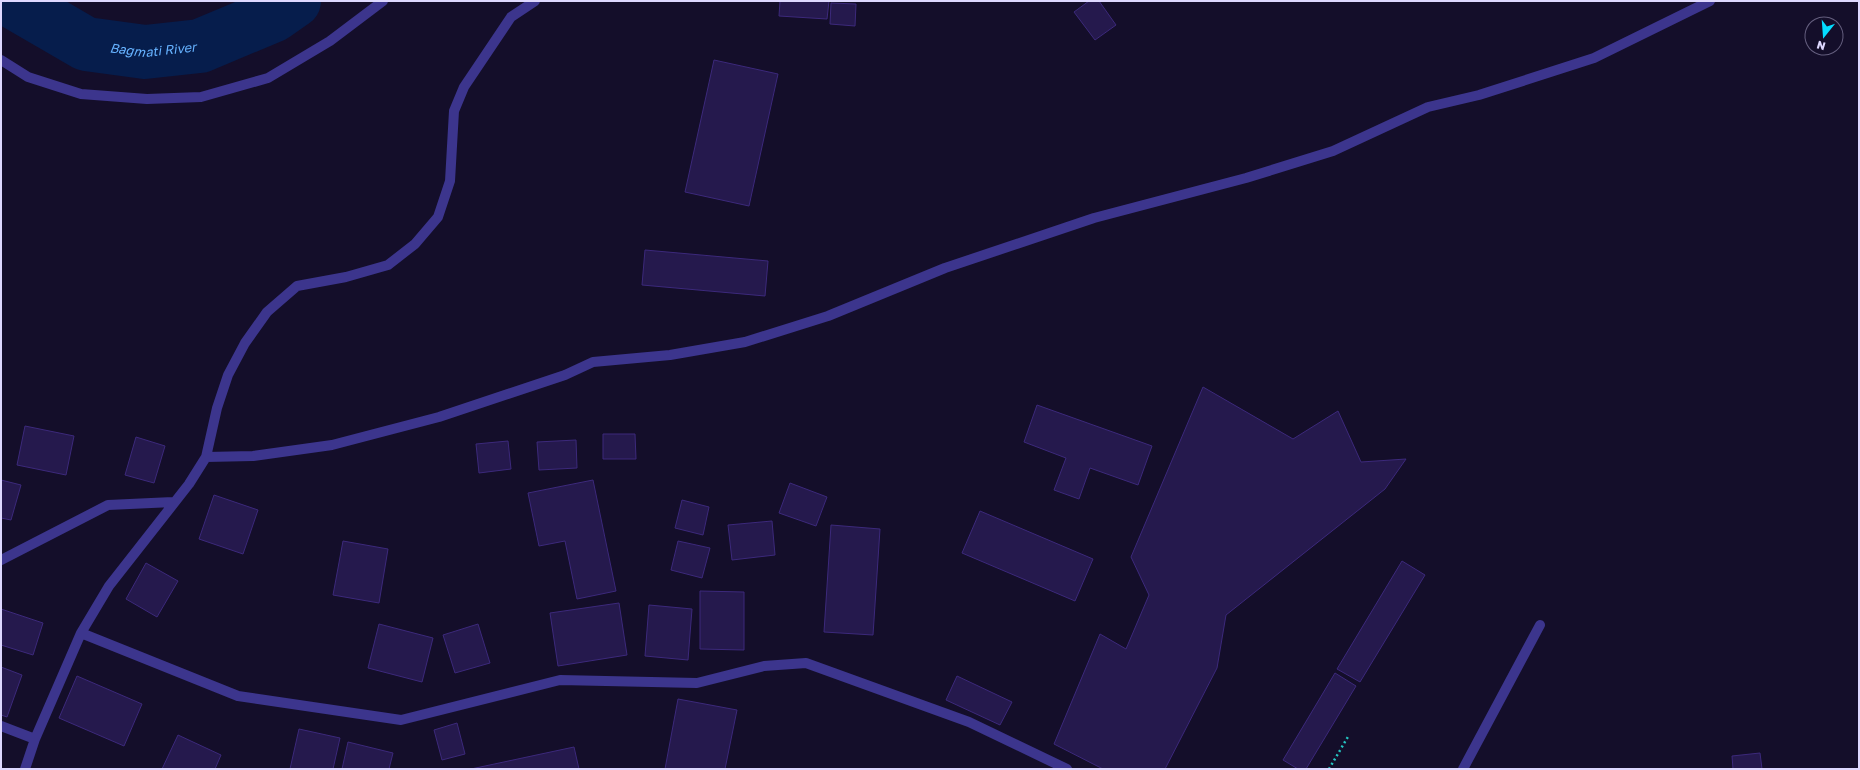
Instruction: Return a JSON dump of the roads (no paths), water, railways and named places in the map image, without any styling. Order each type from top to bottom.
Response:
[{"type":"street","points":[[1,60],[28,77],[82,94],[147,99],[201,97],[268,78],[330,41],[383,1]]},
{"type":"street","points":[[25,769],[35,739],[81,633],[109,586],[173,502],[189,484],[206,457],[217,408],[228,376],[245,344],[267,312],[298,286],[346,277],[388,265],[415,244],[438,217],[450,181],[454,111],[464,87],[511,17],[535,1]]},
{"type":"street","points":[[206,457],[253,456],[332,445],[439,417],[566,374],[593,362],[670,355],[745,342],[828,316],[944,268],[1094,218],[1246,178],[1333,151],[1428,107],[1479,95],[1594,58],[1710,1]]},
{"type":"street","points":[[1,560],[108,505],[173,502]]},
{"type":"street","points":[[1463,769],[1540,625]]},
{"type":"street","points":[[81,633],[238,696],[401,720],[560,680],[697,682],[764,666],[806,664],[969,722],[1067,769]]},
{"type":"street","points":[[1,726],[35,739]]},
{"type":"waterway","name":"Bagmati River","points":[[12,1],[86,44],[145,52],[200,46],[274,15],[294,1]]}]
